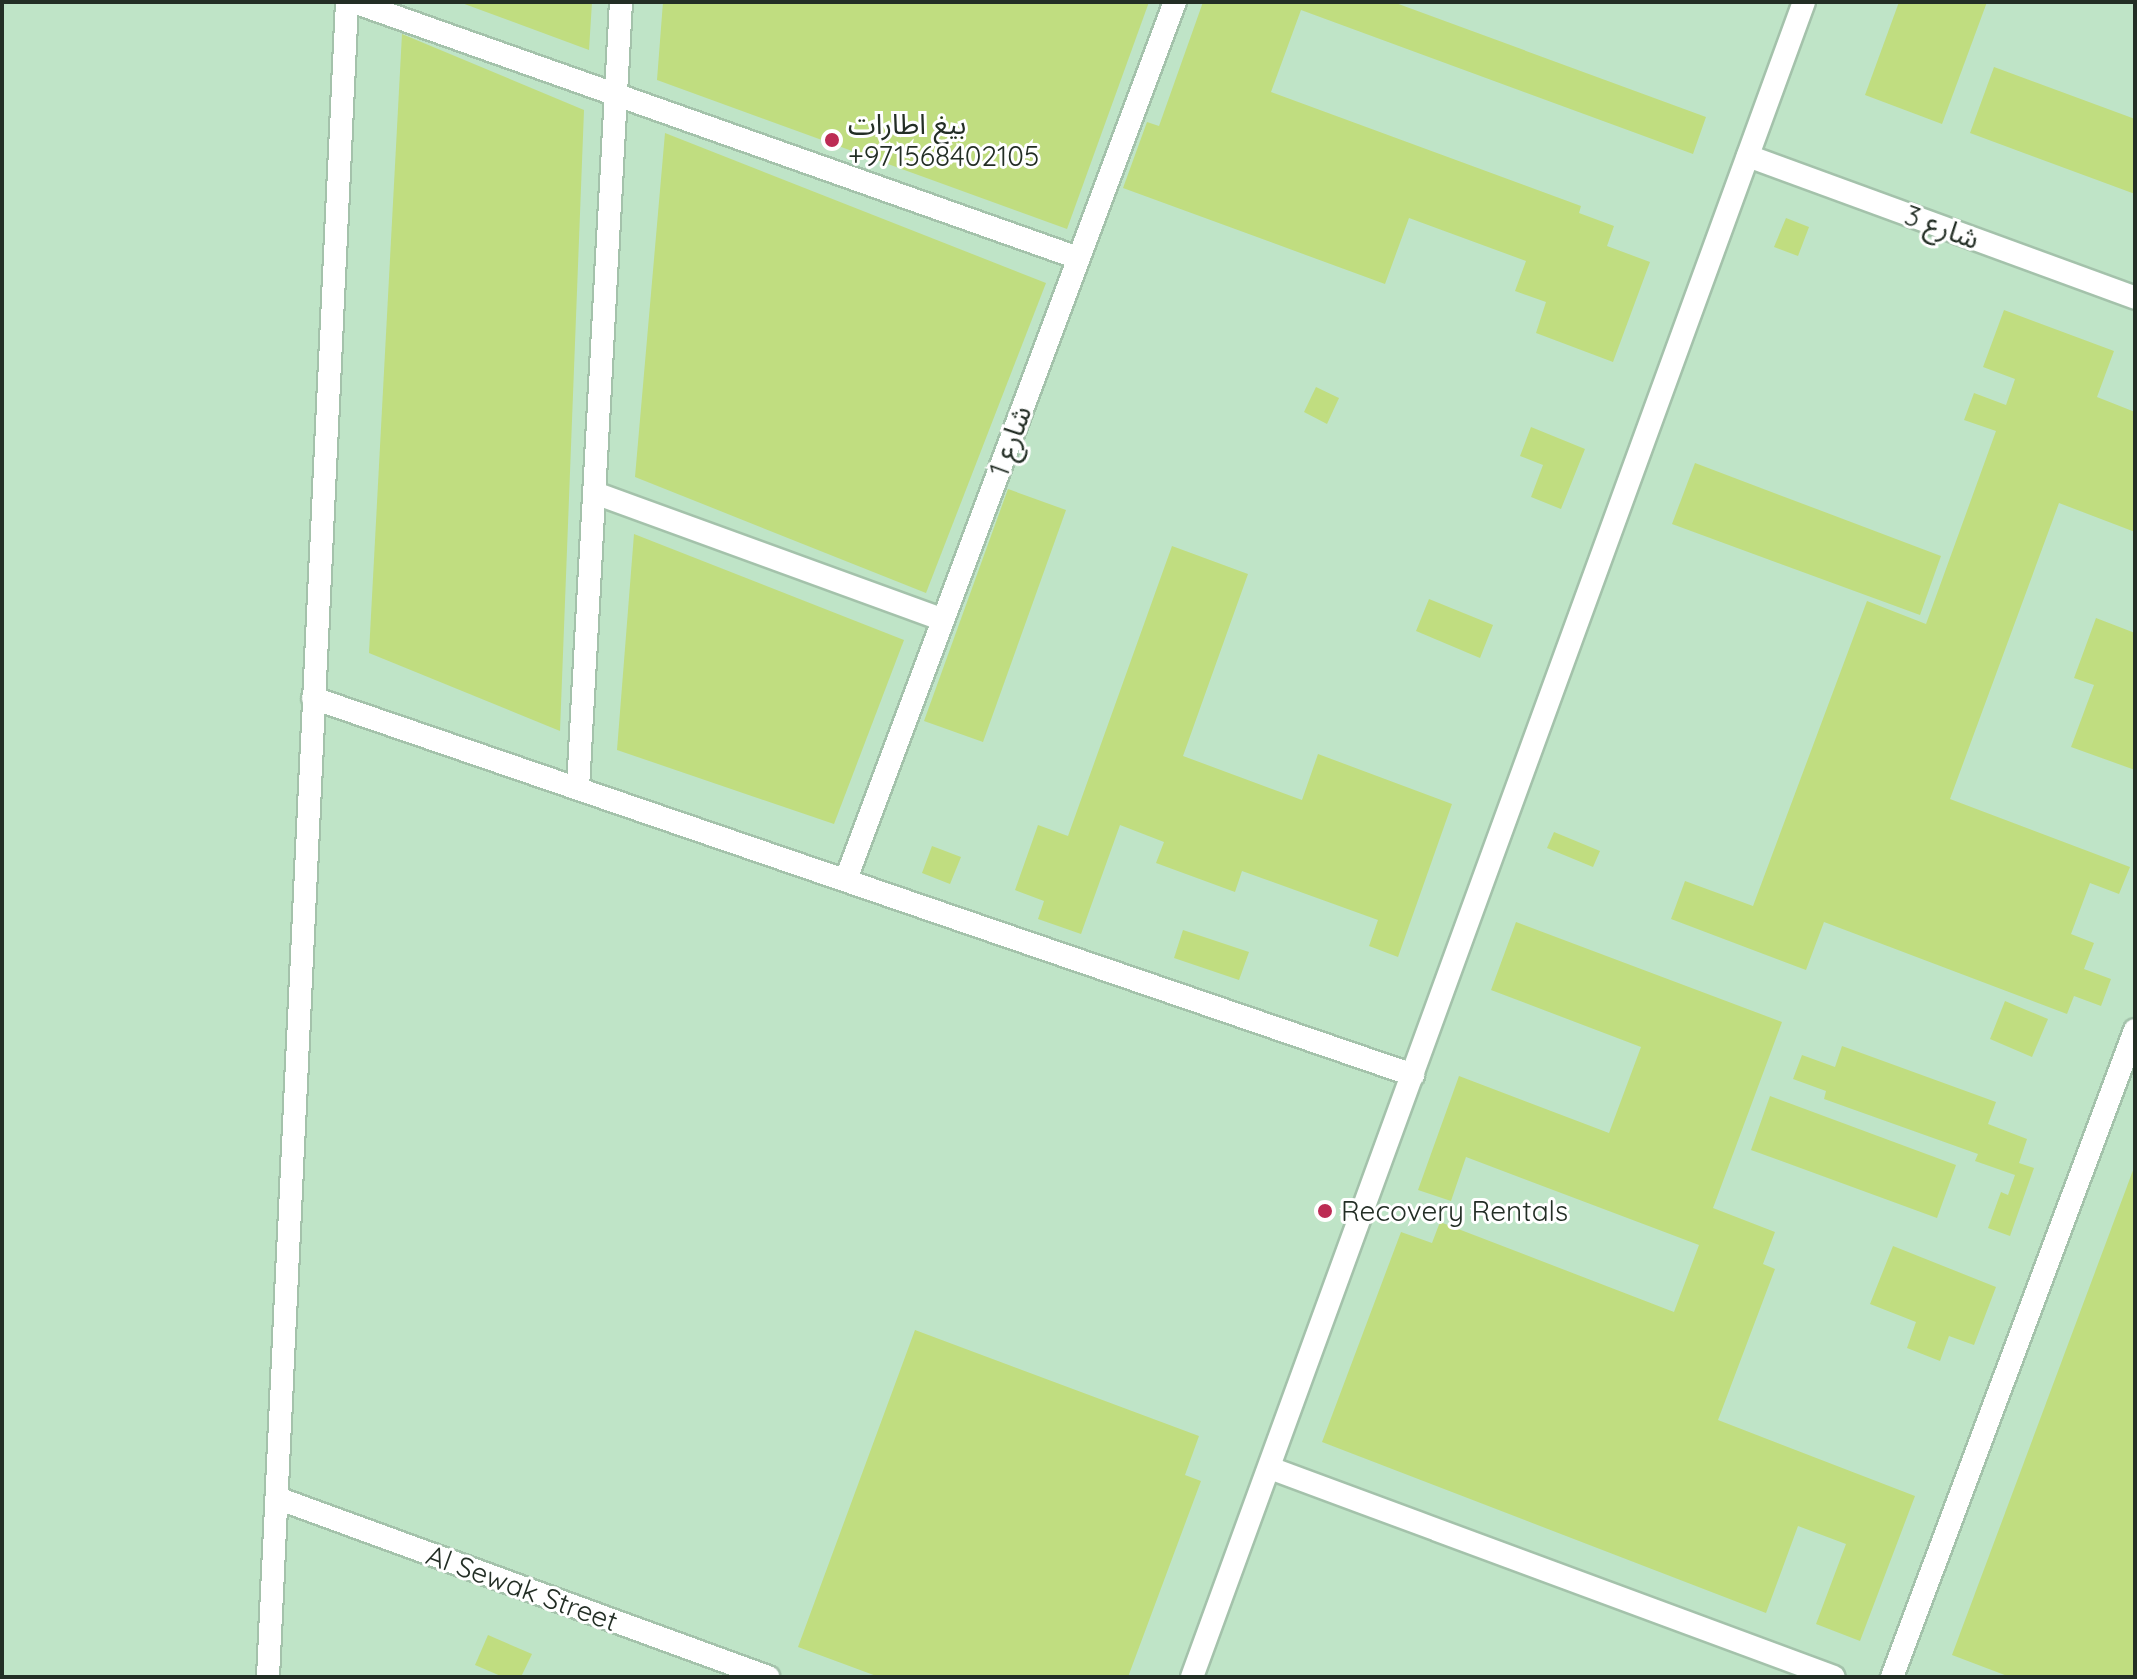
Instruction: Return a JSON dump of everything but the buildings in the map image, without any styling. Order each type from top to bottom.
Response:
[{"type":"lane","points":[[268,1677],[347,2]]},
{"type":"lane","points":[[354,2],[1078,258]]},
{"type":"lane","points":[[578,788],[621,2]]},
{"type":"lane","name":"شارع 1","points":[[846,879],[1175,2]]},
{"type":"lane","points":[[1192,1677],[1804,2]]},
{"type":"lane","name":"شارع 3","points":[[1748,156],[2135,298]]},
{"type":"lane","points":[[595,493],[943,620]]},
{"type":"lane","points":[[313,698],[1413,1075]]},
{"type":"lane","points":[[1892,1677],[2135,1030]]},
{"type":"lane","points":[[1270,1468],[1834,1677]]},
{"type":"lane","name":"Al Sewak Street","points":[[277,1498],[768,1677]]},
{"type":"shaded area","points":[[2,2],[2135,2],[2135,1677],[2,1677]]},
{"type":"place","name":"بيغ اطارات +971568402105","points":[[832,140]]},
{"type":"place","name":"Recovery Rentals","points":[[1325,1211]]}]
